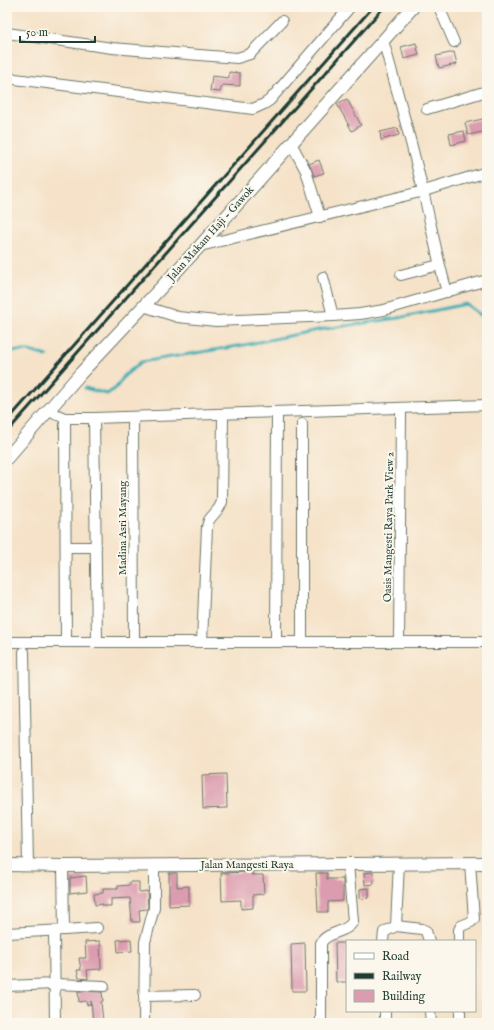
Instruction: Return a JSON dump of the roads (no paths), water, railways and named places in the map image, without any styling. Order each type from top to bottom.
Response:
[{"type":"street","points":[[7,78],[253,109],[270,100],[350,7]]},
{"type":"street","name":"Jalan Makam Haji - Gawok","points":[[7,458],[69,386],[200,246],[413,7]]},
{"type":"street","points":[[439,7],[454,42]]},
{"type":"street","points":[[7,33],[112,48],[237,58],[250,54],[282,21]]},
{"type":"street","points":[[383,40],[424,191],[439,265],[447,292]]},
{"type":"street","points":[[427,108],[487,91]]},
{"type":"street","points":[[291,143],[306,172],[320,217]]},
{"type":"street","points":[[200,246],[424,191],[487,172]]},
{"type":"street","points":[[401,275],[439,265]]},
{"type":"street","points":[[323,278],[333,316]]},
{"type":"street","points":[[143,306],[178,317],[216,321],[333,316],[384,310],[487,280]]},
{"type":"street","points":[[48,411],[65,418],[94,418],[487,405]]},
{"type":"street","points":[[276,642],[277,412]]},
{"type":"street","name":"Oasis Mangesti Raya Park View 2","points":[[399,642],[401,413]]},
{"type":"street","points":[[202,642],[207,527],[209,520],[219,508],[222,494],[223,416]]},
{"type":"street","name":"Madina Asri Mayang","points":[[133,417],[134,638]]},
{"type":"street","points":[[65,418],[66,642]]},
{"type":"street","points":[[94,418],[97,642]]},
{"type":"street","points":[[302,424],[302,642]]},
{"type":"street","points":[[66,547],[96,547]]},
{"type":"street","points":[[7,642],[487,642]]},
{"type":"street","points":[[24,652],[28,865]]},
{"type":"street","points":[[459,940],[459,930],[461,926],[471,922],[474,919],[470,863]]},
{"type":"street","name":"Jalan Mangesti Raya","points":[[7,864],[63,866],[487,863]]},
{"type":"street","points":[[321,1023],[321,944],[324,938],[350,926],[353,922],[348,864]]},
{"type":"street","points":[[396,926],[399,864]]},
{"type":"street","points":[[144,1023],[145,942],[154,908],[154,865]]},
{"type":"street","points":[[55,1023],[55,984],[63,866]]},
{"type":"street","points":[[384,940],[384,932],[396,926],[422,929],[426,931],[429,940]]},
{"type":"street","points":[[7,933],[96,928]]},
{"type":"street","points":[[7,986],[55,984],[104,986]]},
{"type":"street","points":[[144,996],[195,995]]},
{"type":"street","points":[[385,1012],[385,1023]]},
{"type":"street","points":[[430,1012],[431,1023]]},
{"type":"street","points":[[460,1012],[460,1023]]},
{"type":"waterway","points":[[85,388],[107,394],[116,388],[124,376],[141,362],[244,345],[318,330],[398,318],[466,304],[487,320]]},
{"type":"waterway","points":[[7,351],[29,351],[47,356]]},
{"type":"railway","points":[[7,421],[373,7]]},
{"type":"railway","points":[[7,432],[384,7]]}]
